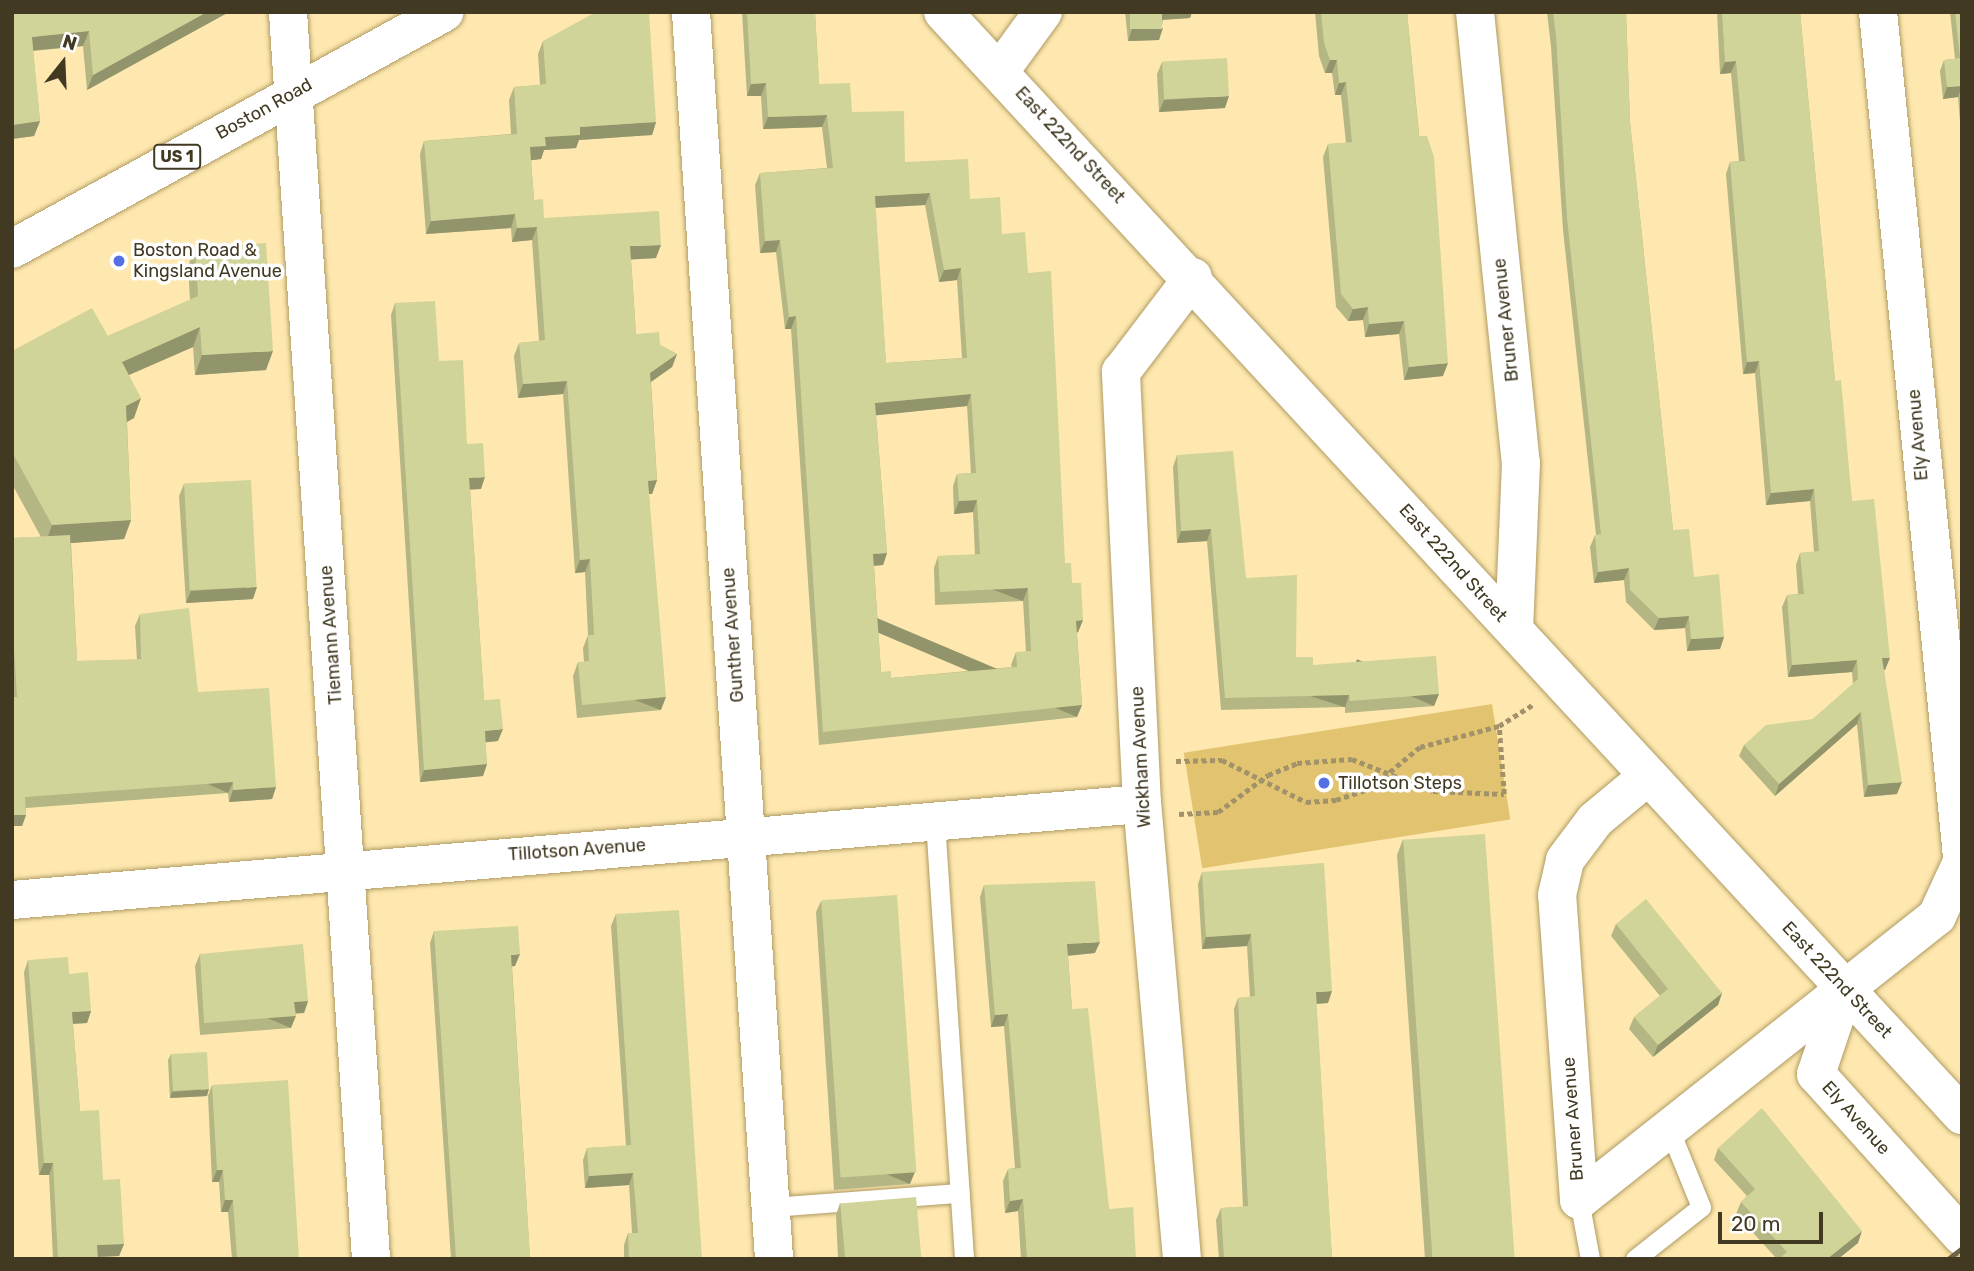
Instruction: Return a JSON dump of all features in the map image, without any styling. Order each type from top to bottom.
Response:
[{"type":"street","name":"Tiemann Avenue","points":[[288,12],[371,1259]]},
{"type":"street","name":"Boston Road","points":[[12,248],[444,12]]},
{"type":"street","name":"Gunther Avenue","points":[[691,12],[774,1259]]},
{"type":"street","name":"East 222nd Street","points":[[943,12],[1193,277],[1648,776],[1960,1109]]},
{"type":"street","points":[[1000,71],[1043,12]]},
{"type":"street","name":"Bruner Avenue","points":[[1475,12],[1521,463],[1514,629]]},
{"type":"street","name":"Ely Avenue","points":[[1878,12],[1962,859],[1937,916],[1845,988],[1816,1074],[1962,1236]]},
{"type":"street","name":"Wickham Avenue","points":[[1182,1259],[1142,804],[1121,372],[1193,277]]},
{"type":"street","name":"Bruner Avenue","points":[[1579,1200],[1557,895],[1565,860],[1595,820],[1648,776]]},
{"type":"street","name":"Tillotson Avenue","points":[[12,900],[346,867],[1142,804]]},
{"type":"street","name":"Bruner Avenue","points":[[1579,1200],[1845,988]]},
{"type":"lane","points":[[934,821],[964,1259]]},
{"type":"lane","points":[[1635,1259],[1701,1207],[1670,1128]]},
{"type":"lane","points":[[771,1207],[959,1193]]},
{"type":"lane","points":[[1579,1200],[1590,1259]]},
{"type":"path","points":[[1178,758],[1222,760],[1260,782],[1306,802],[1336,800],[1370,788],[1420,747],[1499,726],[1564,684]]},
{"type":"path","points":[[1142,804],[1188,816],[1218,812],[1260,782],[1297,763],[1352,759],[1433,791],[1504,794],[1499,726]]},
{"type":"shaded area","points":[[1492,704],[1510,820],[1202,868],[1184,753]]},
{"type":"building","points":[[12,12],[207,12],[93,75],[89,31],[32,37],[40,121],[12,125]]},
{"type":"building","points":[[596,12],[649,12],[656,122],[580,127],[580,135],[545,137],[546,146],[530,147],[534,200],[543,199],[544,218],[659,211],[661,245],[630,246],[636,334],[659,332],[660,345],[677,354],[650,373],[657,480],[648,481],[666,697],[582,705],[578,662],[589,661],[588,635],[594,635],[590,559],[580,560],[567,381],[523,384],[519,343],[545,340],[537,227],[517,228],[515,214],[431,221],[424,141],[517,134],[514,87],[546,84],[543,41]]},
{"type":"building","points":[[747,12],[815,12],[819,84],[850,83],[852,112],[904,111],[905,162],[968,159],[970,199],[1000,197],[1002,234],[1025,232],[1028,273],[1051,271],[1065,563],[1071,563],[1072,583],[1081,583],[1083,620],[1076,621],[1082,705],[823,732],[796,316],[789,317],[780,240],[765,241],[760,173],[833,168],[827,115],[768,117],[766,83],[751,84]],"holes":[[[930,193],[944,270],[961,268],[967,358],[886,363],[875,196]],[[971,394],[976,473],[957,474],[959,501],[977,500],[980,554],[938,556],[940,592],[1028,588],[1031,651],[1016,652],[1017,667],[891,678],[891,671],[881,672],[873,554],[887,553],[875,403]]]},
{"type":"building","points":[[1130,12],[1162,12],[1162,29],[1130,29]]},
{"type":"building","points":[[1321,12],[1407,12],[1419,136],[1427,136],[1434,157],[1448,363],[1409,367],[1404,321],[1369,324],[1368,307],[1353,309],[1341,294],[1328,144],[1352,142],[1346,82],[1339,83],[1337,60],[1330,60],[1324,43]]},
{"type":"building","points":[[1553,12],[1626,12],[1630,122],[1673,530],[1689,529],[1694,577],[1719,574],[1724,637],[1691,639],[1689,616],[1659,618],[1630,590],[1629,568],[1598,572],[1595,535],[1601,534],[1567,218]]},
{"type":"building","points":[[1722,12],[1800,12],[1835,381],[1841,380],[1852,501],[1874,499],[1890,658],[1882,658],[1902,782],[1868,785],[1861,712],[1779,784],[1744,745],[1766,725],[1813,719],[1858,679],[1857,660],[1792,665],[1787,595],[1804,594],[1800,553],[1819,551],[1814,489],[1771,493],[1759,361],[1747,362],[1730,162],[1745,161],[1736,61],[1725,62]]},
{"type":"building","points":[[1955,12],[1962,12],[1962,86],[1947,87],[1944,60],[1960,58]]},
{"type":"building","points":[[1227,58],[1229,96],[1164,99],[1162,61]]},
{"type":"building","points":[[266,243],[273,351],[202,355],[200,327],[122,362],[141,398],[126,406],[131,520],[52,525],[12,452],[12,351],[92,308],[108,336],[198,296],[195,247]]},
{"type":"building","points":[[435,301],[439,361],[463,360],[467,444],[483,443],[485,477],[469,478],[484,700],[500,699],[503,729],[485,731],[487,764],[424,770],[395,303]]},
{"type":"building","points":[[1233,451],[1246,578],[1297,575],[1296,657],[1313,657],[1313,665],[1436,656],[1439,694],[1350,701],[1349,695],[1225,698],[1211,529],[1181,531],[1177,455]]},
{"type":"building","points":[[251,480],[257,587],[190,590],[184,484]]},
{"type":"building","points":[[70,535],[77,661],[141,659],[140,614],[189,608],[198,692],[269,688],[276,787],[233,790],[233,782],[25,797],[26,815],[12,815],[12,697],[17,697],[12,616],[12,538]]},
{"type":"building","points":[[1485,834],[1515,1259],[1433,1259],[1403,840]]},
{"type":"building","points":[[1324,863],[1332,991],[1316,992],[1332,1259],[1224,1259],[1221,1208],[1248,1206],[1238,998],[1255,996],[1251,934],[1206,937],[1202,872]]},
{"type":"building","points":[[1095,881],[1100,942],[1067,944],[1072,1009],[1088,1008],[1109,1209],[1133,1207],[1136,1259],[1027,1259],[1023,1199],[1010,1201],[1008,1169],[1021,1168],[1008,1014],[995,1015],[984,885]]},
{"type":"building","points":[[897,895],[916,1172],[841,1178],[821,900]]},
{"type":"building","points":[[1646,899],[1722,993],[1658,1045],[1634,1017],[1668,989],[1616,924]]},
{"type":"building","points":[[679,910],[702,1259],[629,1259],[628,1233],[638,1233],[633,1173],[589,1176],[587,1148],[631,1145],[616,914]]},
{"type":"building","points":[[518,926],[520,954],[511,955],[530,1259],[456,1259],[434,931]]},
{"type":"building","points":[[303,944],[308,1001],[294,1002],[296,1016],[204,1023],[200,954]]},
{"type":"building","points":[[68,957],[69,974],[88,972],[91,1011],[72,1012],[80,1111],[99,1110],[103,1180],[120,1179],[124,1244],[97,1245],[98,1259],[58,1259],[53,1163],[44,1163],[28,960]]},
{"type":"building","points":[[207,1052],[209,1089],[173,1091],[171,1054]]},
{"type":"building","points":[[288,1080],[299,1259],[237,1259],[233,1200],[225,1200],[223,1170],[217,1170],[212,1085]]},
{"type":"building","points":[[1762,1108],[1862,1231],[1827,1259],[1784,1259],[1782,1256],[1787,1252],[1741,1202],[1755,1189],[1718,1148]]},
{"type":"building","points":[[916,1197],[921,1259],[845,1259],[840,1204]]},
{"type":"railway","points":[[1948,1259],[1962,1248]]},
{"type":"place","name":"Boston Road & Kingsland Avenue","points":[[119,261]]},
{"type":"place","name":"Tillotson Steps","points":[[1324,783]]}]
